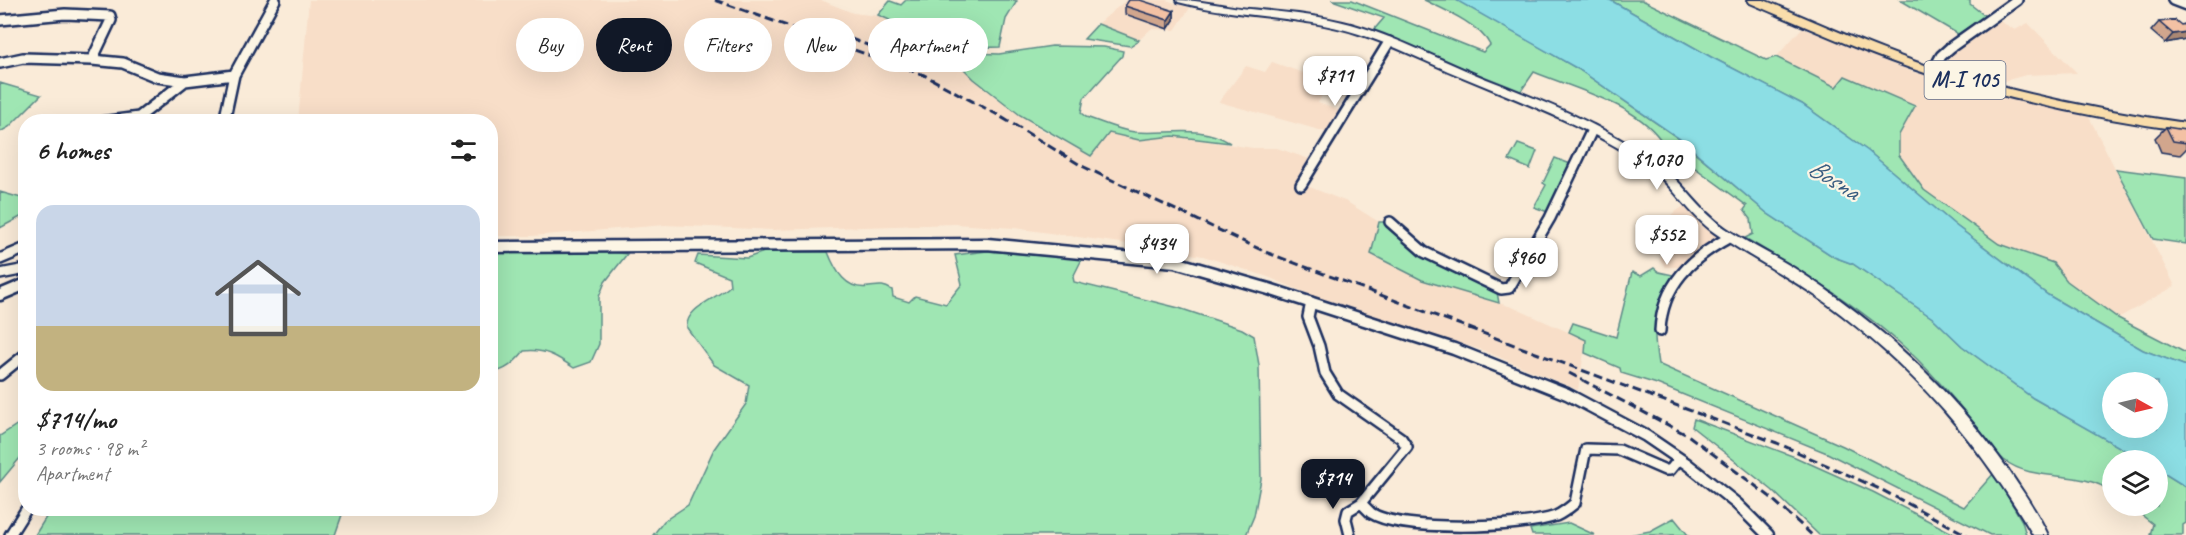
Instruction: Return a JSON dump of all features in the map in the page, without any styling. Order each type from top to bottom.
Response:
[{"type":"main road","points":[[1182,0],[1219,8],[1334,23],[1389,42],[1592,130],[1655,166],[1695,211],[1730,237],[1789,272],[1867,326],[1913,365],[1944,398],[2004,473],[2042,535]]},
{"type":"main road","name":"M-I 105","points":[[1754,0],[1848,40],[1933,71],[2085,111],[2186,127]]},
{"type":"street","points":[[227,114],[234,75],[275,0]]},
{"type":"street","points":[[1933,71],[1941,56],[1951,46],[2017,0]]},
{"type":"street","points":[[2173,0],[2186,5]]},
{"type":"street","points":[[0,20],[65,14],[110,16],[111,20],[93,52],[92,60]]},
{"type":"street","points":[[1301,185],[1331,140],[1389,42]]},
{"type":"street","points":[[0,63],[23,58],[123,63],[157,77],[185,81],[234,75]]},
{"type":"street","points":[[143,114],[185,81]]},
{"type":"street","points":[[1390,222],[1430,255],[1501,289],[1509,288],[1550,218],[1592,130]]},
{"type":"street","points":[[1660,331],[1660,312],[1677,275],[1703,251],[1730,237]]},
{"type":"street","points":[[498,247],[987,244],[1175,262],[1311,302],[1454,349],[1567,394],[1646,436],[1679,459],[1737,504],[1768,535]]},
{"type":"street","points":[[0,259],[18,251]]},
{"type":"street","points":[[0,274],[18,271]]},
{"type":"street","points":[[0,295],[18,287]]},
{"type":"street","points":[[1311,302],[1308,317],[1319,346],[1325,373],[1338,394],[1401,438],[1407,447],[1361,503],[1348,511],[1346,519],[1350,535]]},
{"type":"street","points":[[0,375],[18,360]]},
{"type":"street","points":[[1361,503],[1365,509],[1393,523],[1478,529],[1552,517],[1566,511],[1575,503],[1580,489],[1580,463],[1586,449],[1604,445],[1670,471],[1679,459]]},
{"type":"street","points":[[10,535],[22,516]]},
{"type":"shaded area","points":[[309,0],[821,0],[853,13],[878,16],[882,18],[868,18],[868,72],[968,72],[994,96],[1042,130],[1091,156],[1109,133],[1139,140],[1173,136],[1253,148],[1277,148],[1321,163],[1307,186],[1347,202],[1379,222],[1371,255],[1422,280],[1512,307],[1586,340],[1578,390],[1482,350],[1347,310],[1268,277],[1203,256],[1142,246],[1014,228],[955,224],[774,230],[665,225],[532,236],[498,236],[498,114],[299,114]]},
{"type":"shaded area","points":[[1126,0],[1166,0],[1190,8],[1175,30],[1151,29],[1139,40],[1098,24]]},
{"type":"shaded area","points":[[1998,20],[2015,30],[2028,23],[2077,73],[2026,75],[1993,84],[1955,69],[1948,63],[1950,55]]},
{"type":"shaded area","points":[[1802,28],[1913,72],[2089,117],[2175,286],[2118,318],[2067,281],[2053,263],[1999,244],[1924,190],[1906,168],[1899,155],[1898,135],[1915,105],[1836,87],[1776,57]]},
{"type":"shaded area","points":[[1272,62],[1329,82],[1318,103],[1341,111],[1330,133],[1219,102],[1246,66],[1265,72]]},
{"type":"shaded area","points":[[1684,206],[1720,236],[1678,267],[1666,267],[1660,260],[1672,214]]},
{"type":"green space","points":[[906,0],[1017,1],[1006,19],[1000,47],[988,47],[988,18],[885,18],[878,15],[890,1],[901,5]]},
{"type":"green space","points":[[1332,0],[1352,0],[1483,52],[1490,45],[1479,31],[1461,18],[1424,0],[1456,0],[1463,3],[1578,69],[1679,139],[1768,214],[1834,257],[1853,264],[1934,319],[1962,346],[2033,398],[2125,450],[2102,450],[2102,487],[2086,480],[2029,472],[2016,467],[2004,460],[1992,448],[1947,391],[1898,341],[1835,294],[1745,238],[1753,234],[1751,219],[1744,210],[1747,206],[1664,145],[1640,119],[1606,100],[1534,72],[1521,91],[1372,32],[1384,18]]},
{"type":"green space","points":[[1610,0],[1642,0],[1766,60],[1776,57],[1836,87],[1845,76],[1915,106],[1899,135],[1899,155],[1924,190],[1999,244],[2053,263],[2067,281],[2118,318],[2186,353],[2186,366],[2143,350],[2048,295],[1955,225],[1868,151],[1802,104],[1711,57]]},
{"type":"green space","points":[[1900,0],[1970,0],[1970,4],[1985,16],[1958,34]]},
{"type":"green space","points":[[1098,24],[1139,40],[1130,46],[1084,39]]},
{"type":"green space","points":[[1052,46],[1104,47],[1123,51],[1122,56],[1084,98],[1081,113],[1086,117],[1129,131],[1196,132],[1219,137],[1230,143],[1173,136],[1139,140],[1109,133],[1091,156],[1020,115],[967,72],[988,72],[988,54]]},
{"type":"green space","points":[[0,83],[41,95],[22,114],[18,114],[18,118],[9,127],[0,132]]},
{"type":"green space","points":[[1518,144],[1537,151],[1530,169],[1509,160]]},
{"type":"green space","points":[[1555,158],[1573,165],[1548,212],[1534,207],[1546,185],[1543,183]]},
{"type":"green space","points":[[2116,169],[2186,178],[2186,244],[2153,239]]},
{"type":"green space","points":[[0,192],[18,197],[18,218],[0,228]]},
{"type":"green space","points":[[1379,222],[1383,222],[1417,253],[1497,292],[1499,303],[1422,280],[1371,254]]},
{"type":"green space","points":[[605,251],[627,254],[605,282],[599,297],[599,344],[591,362],[574,368],[556,357],[531,350],[524,351],[509,366],[498,371],[498,252]]},
{"type":"green space","points":[[987,251],[1082,259],[1073,277],[1074,282],[1179,308],[1242,329],[1254,336],[1259,365],[1261,479],[1254,516],[1246,535],[653,535],[664,521],[688,505],[714,449],[746,404],[749,385],[714,365],[687,328],[688,321],[696,309],[730,286],[729,277],[695,263],[698,255],[747,258],[764,252],[828,252],[842,278],[854,286],[883,286],[892,290],[893,297],[909,302],[915,296],[946,304],[962,284],[955,255]]},
{"type":"green space","points":[[1654,268],[1659,272],[1673,275],[1656,318],[1655,337],[1658,364],[1843,446],[1964,507],[1994,473],[2022,521],[2026,535],[1990,535],[1827,453],[1657,384],[1621,373],[1620,368],[1585,353],[1586,340],[1569,332],[1573,323],[1616,337],[1632,272],[1641,276]]},
{"type":"green space","points":[[1694,419],[1795,457],[1873,492],[1956,535],[1819,535],[1772,490],[1692,427]]},
{"type":"green space","points":[[18,424],[18,460],[0,482],[0,436]]},
{"type":"green space","points":[[2168,476],[2186,487],[2186,523],[2183,525],[2183,535],[2150,535],[2153,524],[2143,516],[2168,516]]},
{"type":"green space","points":[[47,516],[341,516],[335,535],[35,535]]},
{"type":"green space","points":[[1674,518],[1688,535],[1629,535],[1650,531]]},
{"type":"green space","points":[[1569,523],[1595,535],[1532,535],[1530,529]]},
{"type":"water","name":"Bosna","points":[[1456,0],[1610,0],[1711,57],[1802,104],[1868,151],[1955,225],[2048,295],[2143,350],[2186,366],[2186,487],[2168,476],[2168,450],[2124,450],[2103,438],[2168,438],[2168,372],[2102,372],[2102,437],[2033,398],[1962,346],[1934,319],[1853,264],[1834,257],[1768,214],[1680,139],[1578,69]]},
{"type":"building","points":[[1129,0],[1140,0],[1174,11],[1168,20],[1125,6]]},
{"type":"building","points":[[2175,20],[2181,25],[2186,24],[2186,32],[2173,34],[2159,22]]},
{"type":"building","points":[[2166,127],[2185,130],[2186,143],[2173,141]]},
{"type":"railway","points":[[715,0],[924,75],[996,114],[1082,166],[1268,253],[1777,443],[1882,490],[1967,535]]},
{"type":"railway","points":[[856,41],[868,45]]},
{"type":"railway","points":[[1569,373],[1689,436],[1769,496],[1812,535]]}]
